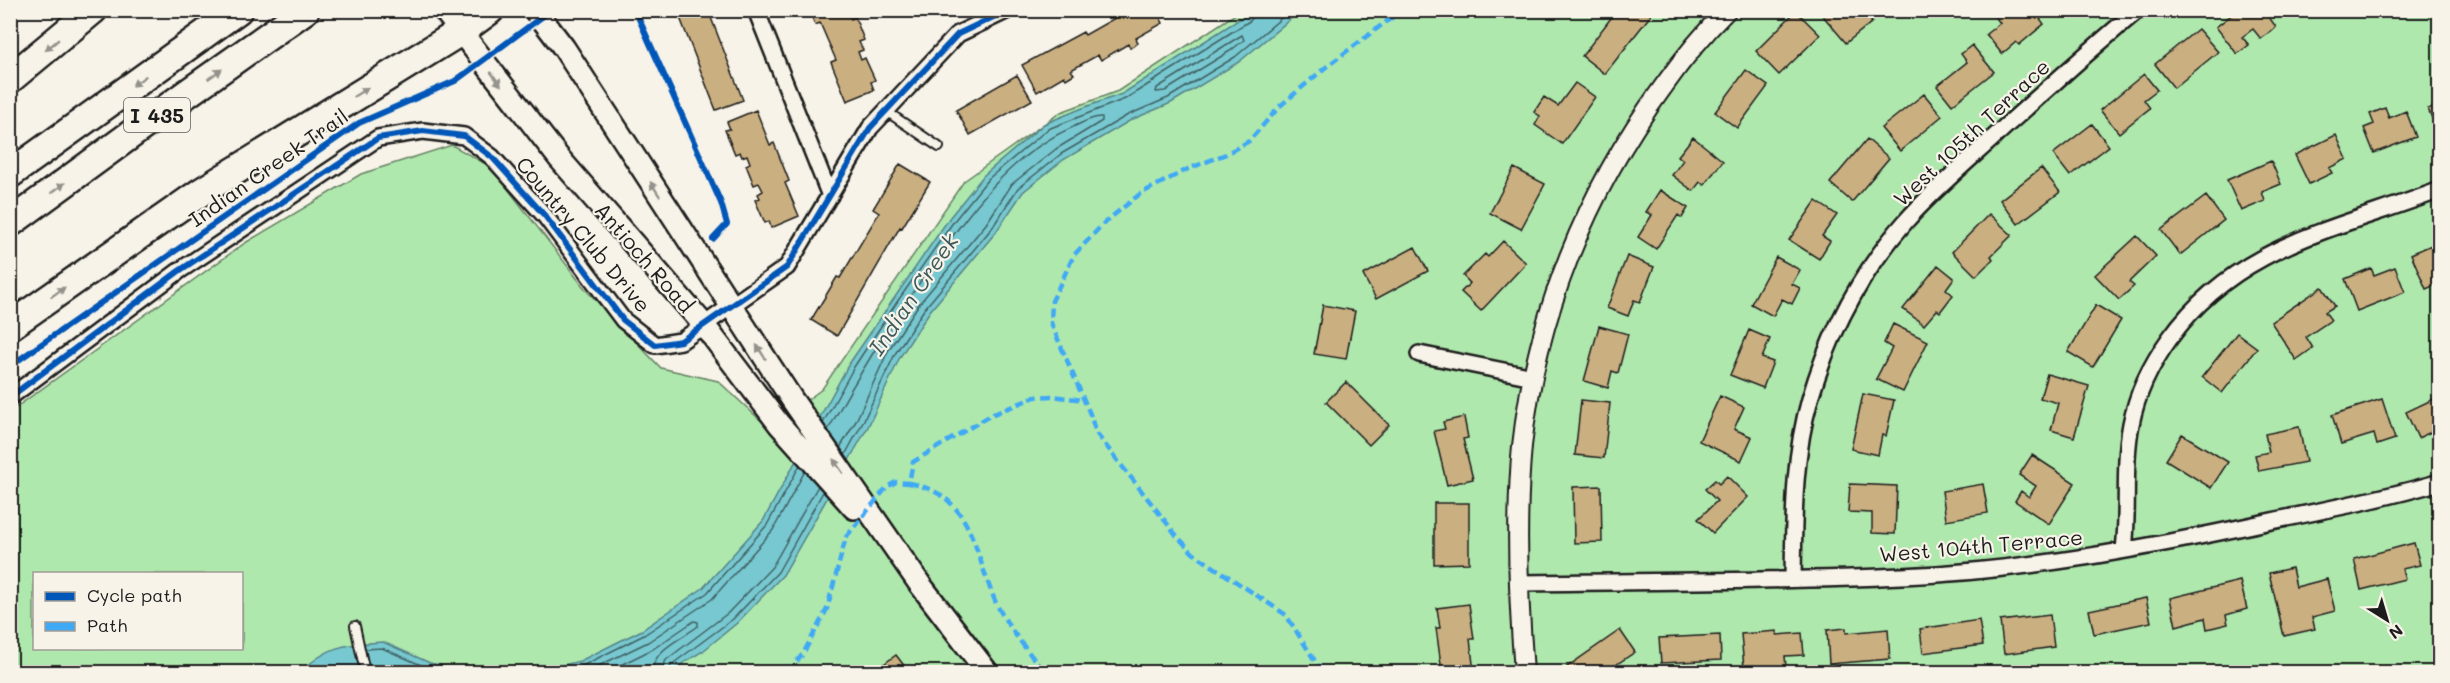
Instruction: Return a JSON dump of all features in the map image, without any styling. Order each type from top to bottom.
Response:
[{"type":"highway","points":[[10,79],[93,10]]},
{"type":"highway","name":"I 435","points":[[10,174],[238,10]]},
{"type":"highway","name":"I 435","points":[[10,223],[184,95],[305,10]]},
{"type":"highway","points":[[10,326],[201,192],[460,32],[490,10]]},
{"type":"main road","name":"Antioch Road","points":[[444,10],[559,158],[704,325],[779,424],[920,583]]},
{"type":"main road","name":"Antioch Road","points":[[536,10],[564,48],[793,401],[920,583],[987,672]]},
{"type":"street","points":[[756,10],[830,196]]},
{"type":"street","name":"Country Club Drive","points":[[10,397],[179,271],[378,138],[423,131],[464,136],[492,157],[545,216],[623,320],[655,345],[681,341],[787,267],[870,128],[958,34],[1008,10]]},
{"type":"street","points":[[1524,672],[1518,508],[1522,446],[1540,345],[1563,269],[1612,164],[1641,117],[1685,56],[1727,10]]},
{"type":"street","name":"West 105th Terrace","points":[[1793,579],[1794,505],[1800,445],[1810,400],[1825,356],[1850,299],[1876,259],[1906,221],[1934,192],[2099,42],[2138,10]]},
{"type":"street","points":[[2124,550],[2127,520],[2128,444],[2132,422],[2144,384],[2160,352],[2183,319],[2232,274],[2273,251],[2439,190]]},
{"type":"street","points":[[1419,354],[1533,377]]},
{"type":"street","name":"West 104th Terrace","points":[[1519,583],[1903,576],[1987,570],[2124,550],[2404,493],[2439,482]]},
{"type":"lane","points":[[886,111],[939,147]]},
{"type":"lane","points":[[355,626],[365,672]]},
{"type":"green space","points":[[1240,11],[2439,11],[2439,672],[11,672],[11,411],[245,243],[361,174],[452,145],[491,167],[586,290],[661,368],[718,381],[769,428],[822,389],[964,181],[1061,112],[1118,91]]},
{"type":"water","name":"Indian Creek","points":[[1252,11],[1300,11],[1239,62],[1171,103],[1131,120],[1063,160],[1023,192],[996,232],[930,311],[900,357],[868,427],[783,575],[737,623],[703,651],[669,672],[534,672],[580,661],[642,630],[703,588],[763,521],[849,364],[950,217],[984,175],[1044,124],[1122,94]]},
{"type":"water","points":[[383,642],[430,663],[468,672],[300,672],[329,651],[347,645]]},
{"type":"building","points":[[677,10],[708,10],[743,100],[716,110]]},
{"type":"building","points":[[809,10],[841,10],[842,14],[848,11],[851,19],[855,17],[864,40],[859,42],[863,50],[858,52],[861,60],[865,58],[875,80],[871,82],[874,90],[847,101],[831,62],[836,60],[820,23],[815,25]]},
{"type":"building","points":[[1119,10],[1121,14],[1128,10],[1156,10],[1163,23],[1136,38],[1138,43],[1130,48],[1128,44],[1101,60],[1098,55],[1071,70],[1074,74],[1066,79],[1064,76],[1037,92],[1022,65],[1083,32],[1085,35],[1115,18],[1111,11]]},
{"type":"building","points":[[1617,10],[1646,10],[1651,15],[1605,74],[1582,56]]},
{"type":"building","points":[[1818,10],[1878,10],[1869,18],[1872,22],[1846,43]]},
{"type":"building","points":[[1997,10],[2021,10],[2023,13],[2027,10],[2034,10],[2044,24],[2019,45],[2016,42],[2002,54],[1986,34],[2000,23],[1993,14]]},
{"type":"building","points":[[2238,10],[2264,10],[2276,27],[2261,39],[2253,29],[2242,37],[2249,45],[2237,54],[2216,27]]},
{"type":"building","points":[[1796,11],[1820,35],[1779,75],[1756,51]]},
{"type":"building","points":[[2198,29],[2218,52],[2174,88],[2155,64]]},
{"type":"building","points":[[1972,45],[1994,72],[1952,105],[1937,86],[1967,62],[1961,54]]},
{"type":"building","points":[[1746,70],[1768,86],[1737,128],[1715,112]]},
{"type":"building","points":[[2144,74],[2157,90],[2144,100],[2150,108],[2119,133],[2100,110]]},
{"type":"building","points":[[1017,75],[1032,100],[970,135],[956,110]]},
{"type":"building","points":[[1575,83],[1595,97],[1562,144],[1535,125],[1540,116],[1534,112],[1544,97],[1558,106]]},
{"type":"building","points":[[1924,94],[1942,116],[1900,151],[1881,128]]},
{"type":"building","points":[[2440,104],[2440,131],[2438,132],[2428,109]]},
{"type":"building","points":[[2385,108],[2389,118],[2406,111],[2416,137],[2374,153],[2364,128],[2374,124],[2370,114]]},
{"type":"building","points":[[756,110],[770,145],[774,143],[789,181],[785,183],[799,216],[771,228],[769,221],[765,223],[755,200],[760,198],[758,194],[763,191],[759,183],[754,185],[746,165],[750,163],[747,155],[742,157],[740,152],[735,154],[725,130],[730,129],[727,122]]},
{"type":"building","points":[[2092,124],[2109,146],[2070,176],[2053,154]]},
{"type":"building","points":[[2336,135],[2347,159],[2329,168],[2332,173],[2309,184],[2295,155]]},
{"type":"building","points":[[1693,137],[1723,161],[1704,185],[1700,182],[1693,191],[1672,175],[1683,160],[1678,156]]},
{"type":"building","points":[[1867,139],[1889,158],[1852,202],[1830,183]]},
{"type":"building","points":[[2271,161],[2281,184],[2262,192],[2265,201],[2241,211],[2227,180]]},
{"type":"building","points":[[900,164],[930,182],[902,228],[900,227],[837,336],[811,320],[837,277],[840,278],[879,213],[873,209]]},
{"type":"building","points":[[1514,168],[1545,184],[1521,229],[1490,213]]},
{"type":"building","points":[[2041,168],[2060,192],[2018,224],[2000,200]]},
{"type":"building","points":[[1660,190],[1688,208],[1682,218],[1678,215],[1656,249],[1638,237],[1652,215],[1646,212]]},
{"type":"building","points":[[2206,196],[2224,220],[2180,255],[2161,230]]},
{"type":"building","points":[[1816,201],[1837,215],[1822,236],[1830,241],[1819,259],[1789,240]]},
{"type":"building","points":[[1989,214],[2012,235],[1991,256],[1993,259],[1976,276],[1952,252]]},
{"type":"building","points":[[2137,236],[2156,256],[2129,282],[2134,286],[2119,300],[2095,275]]},
{"type":"building","points":[[1503,241],[1526,263],[1481,311],[1461,292],[1470,283],[1463,276],[1485,254],[1488,257]]},
{"type":"building","points":[[2436,243],[2440,253],[2440,283],[2426,289],[2411,254]]},
{"type":"building","points":[[1415,247],[1428,271],[1376,299],[1363,275]]},
{"type":"building","points":[[1627,256],[1654,267],[1640,302],[1634,300],[1628,316],[1607,308]]},
{"type":"building","points":[[1776,257],[1800,270],[1792,284],[1800,288],[1792,304],[1782,299],[1773,316],[1751,304]]},
{"type":"building","points":[[1938,265],[1954,278],[1946,289],[1953,295],[1940,312],[1937,310],[1924,325],[1903,309]]},
{"type":"building","points":[[2395,267],[2405,292],[2357,311],[2345,279],[2371,268],[2374,275]]},
{"type":"building","points":[[2322,287],[2335,306],[2325,312],[2331,320],[2306,337],[2313,348],[2296,360],[2271,322]]},
{"type":"building","points":[[1323,305],[1355,311],[1346,359],[1314,354]]},
{"type":"building","points":[[2096,305],[2121,320],[2093,367],[2068,352]]},
{"type":"building","points":[[1893,324],[1928,341],[1903,392],[1876,379],[1892,348],[1884,343]]},
{"type":"building","points":[[1599,326],[1628,334],[1618,373],[1612,371],[1608,388],[1584,381]]},
{"type":"building","points":[[1749,330],[1770,339],[1762,358],[1773,362],[1763,388],[1730,375]]},
{"type":"building","points":[[2237,333],[2257,348],[2222,393],[2202,377]]},
{"type":"building","points":[[2047,374],[2089,386],[2074,437],[2051,430],[2058,403],[2040,398]]},
{"type":"building","points":[[1346,382],[1389,425],[1369,445],[1326,402]]},
{"type":"building","points":[[1863,394],[1894,400],[1886,436],[1882,435],[1878,455],[1851,449]]},
{"type":"building","points":[[1720,396],[1744,407],[1734,429],[1752,437],[1741,461],[1699,441]]},
{"type":"building","points":[[2440,396],[2440,428],[2418,438],[2406,412]]},
{"type":"building","points":[[2382,399],[2395,439],[2377,445],[2374,434],[2341,444],[2332,415]]},
{"type":"building","points":[[1581,400],[1610,403],[1604,458],[1575,455]]},
{"type":"building","points":[[1464,417],[1468,438],[1463,439],[1473,479],[1447,485],[1434,431],[1445,429],[1443,422]]},
{"type":"building","points":[[2299,427],[2306,462],[2259,471],[2255,455],[2269,452],[2265,434]]},
{"type":"building","points":[[2182,434],[2228,462],[2211,488],[2166,460]]},
{"type":"building","points":[[2032,455],[2075,483],[2049,524],[2015,501],[2021,491],[2029,497],[2036,486],[2019,475]]},
{"type":"building","points":[[1727,476],[1748,497],[1713,533],[1698,519],[1717,501],[1705,489],[1715,480],[1719,484]]},
{"type":"building","points":[[1850,484],[1897,486],[1895,534],[1872,533],[1872,513],[1848,512]]},
{"type":"building","points":[[1983,484],[1988,513],[1946,520],[1942,491]]},
{"type":"building","points":[[1601,486],[1602,542],[1574,543],[1573,487]]},
{"type":"building","points":[[1434,503],[1469,503],[1469,563],[1434,564]]},
{"type":"building","points":[[2414,543],[2420,565],[2402,569],[2405,579],[2361,590],[2354,559]]},
{"type":"building","points":[[2292,568],[2296,587],[2327,579],[2335,611],[2312,617],[2315,629],[2284,636],[2269,573]]},
{"type":"building","points":[[2240,581],[2247,609],[2226,615],[2228,624],[2207,629],[2205,618],[2176,626],[2170,598]]},
{"type":"building","points":[[2146,598],[2151,622],[2094,634],[2089,610]]},
{"type":"building","points":[[1469,604],[1474,639],[1470,639],[1474,672],[1442,672],[1436,628],[1440,628],[1437,608]]},
{"type":"building","points":[[2050,615],[2054,647],[2004,654],[2000,621]]},
{"type":"building","points":[[1979,620],[1983,645],[1923,653],[1920,629]]},
{"type":"building","points":[[1846,628],[1846,633],[1888,629],[1890,659],[1829,664],[1827,630]]},
{"type":"building","points":[[1620,630],[1635,652],[1605,672],[1571,672],[1567,667]]},
{"type":"building","points":[[1777,631],[1777,635],[1802,633],[1804,655],[1785,656],[1786,667],[1771,668],[1771,672],[1760,672],[1760,667],[1744,668],[1741,634]]},
{"type":"building","points":[[1720,635],[1721,660],[1661,663],[1659,638]]},
{"type":"building","points":[[896,655],[909,672],[873,672]]},
{"type":"marked path","points":[[1322,672],[1286,615],[1193,553],[1096,433],[1051,323],[1052,301],[1074,255],[1104,223],[1140,194],[1249,141],[1280,106],[1326,67],[1387,21],[1406,10]]},
{"type":"marked path","points":[[788,672],[803,654],[827,609],[846,537],[887,487],[896,482],[909,483],[913,462],[991,415],[1035,397],[1052,396],[1084,400]]},
{"type":"marked path","points":[[909,483],[931,490],[947,500],[960,513],[969,529],[997,605],[1013,631],[1044,672]]},
{"type":"cycle path","name":"Indian Creek Trail","points":[[10,366],[359,123],[455,81],[551,10]]},
{"type":"cycle path","points":[[635,10],[721,203],[727,224],[713,239]]},
{"type":"cycle path","points":[[10,397],[179,271],[378,138],[423,131],[464,136],[492,157],[545,216],[623,320],[655,345],[681,341],[787,267],[870,128],[958,34],[1008,10]]}]
